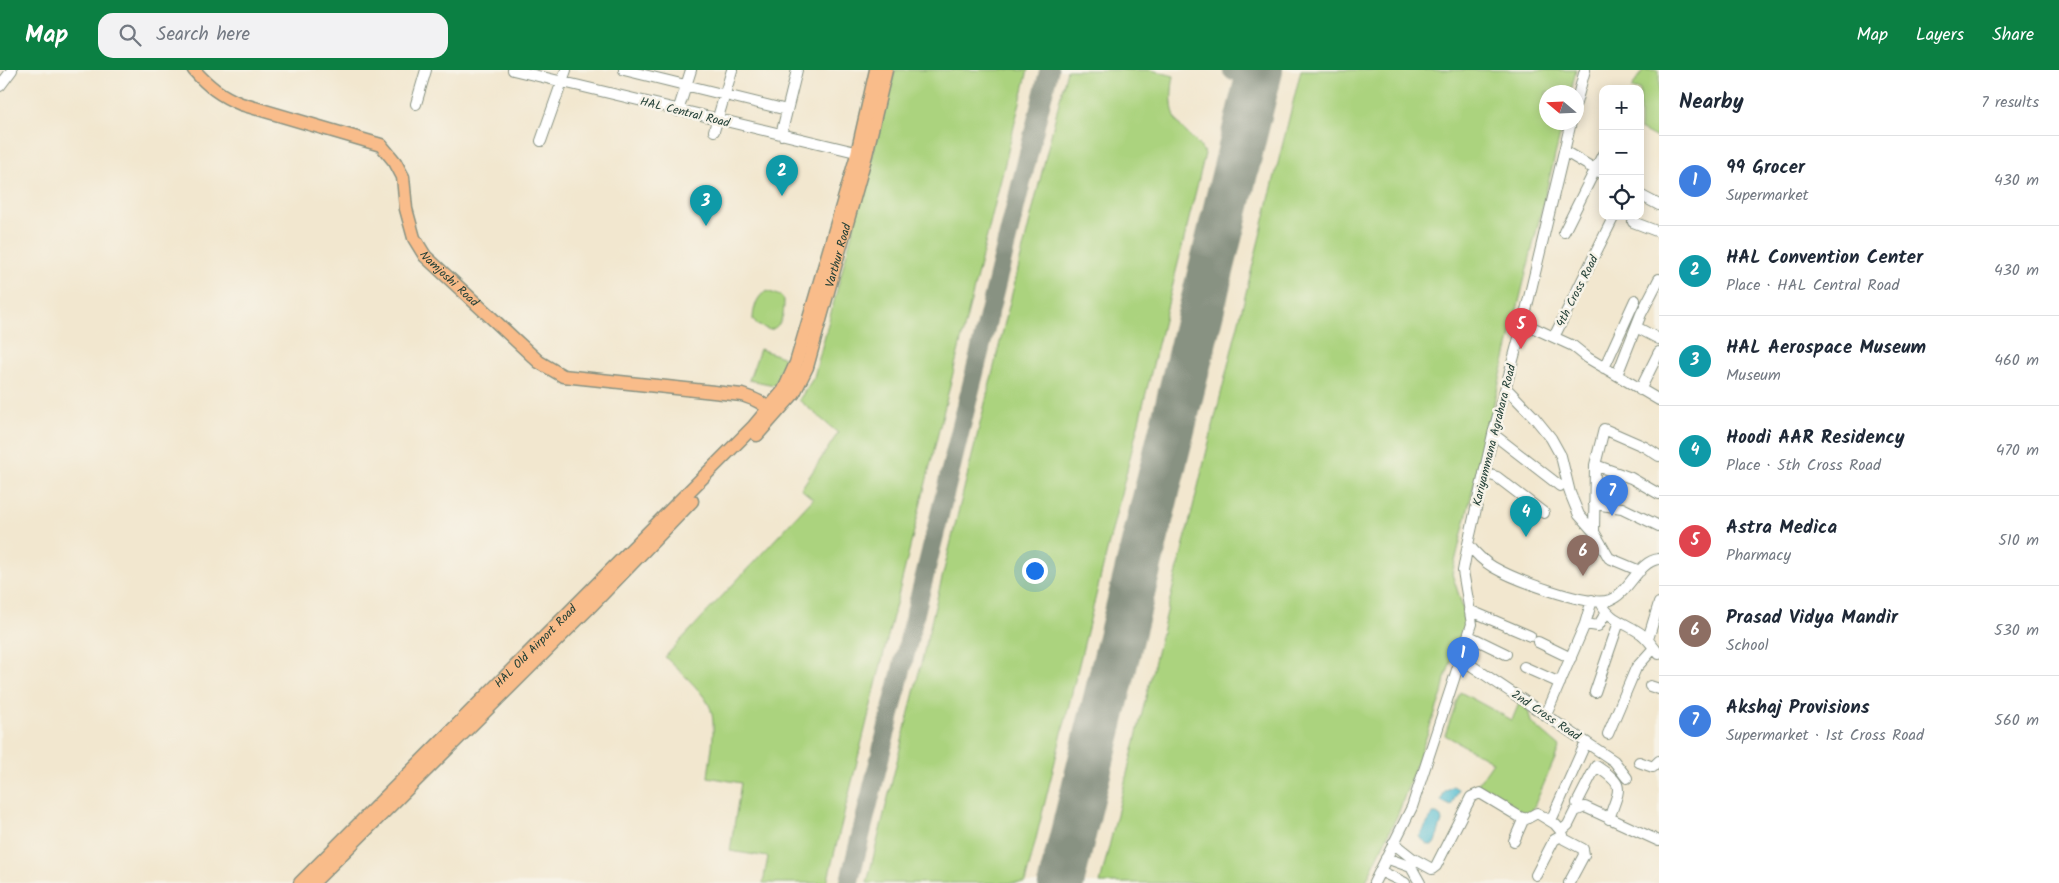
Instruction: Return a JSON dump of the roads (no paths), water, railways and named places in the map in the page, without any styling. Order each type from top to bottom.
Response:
[{"type":"main road","name":"Namjoshi Road","points":[[194,70],[207,85],[228,99],[381,145],[395,162],[403,177],[406,209],[414,238],[425,256],[539,362],[549,369],[563,376],[742,395],[756,399],[772,412]]},
{"type":"main road","name":"Varthur Road","points":[[861,154],[876,70]]},
{"type":"main road","name":"Varthur Road","points":[[764,427],[796,363],[886,70]]},
{"type":"main road","name":"HAL Old Airport Road","points":[[300,883],[746,434],[772,412]]},
{"type":"main road","name":"HAL Old Airport Road","points":[[313,883],[592,605],[764,427]]},
{"type":"street","points":[[0,86],[12,70]]},
{"type":"street","points":[[416,104],[426,70]]},
{"type":"street","points":[[542,141],[566,70]]},
{"type":"street","points":[[624,70],[650,73],[687,85],[787,110]]},
{"type":"street","points":[[678,111],[691,70]]},
{"type":"street","points":[[714,131],[732,70]]},
{"type":"street","points":[[781,135],[797,70]]},
{"type":"street","points":[[1581,85],[1585,70]]},
{"type":"street","name":"HAL Central Road","points":[[518,71],[861,154]]},
{"type":"street","name":"Kariyammana Agrahara Road","points":[[1378,879],[1386,858],[1412,806],[1472,624],[1463,571],[1468,544],[1493,434],[1523,323],[1569,130]]},
{"type":"street","points":[[1564,151],[1599,172],[1564,232]]},
{"type":"street","points":[[1644,197],[1659,204]]},
{"type":"street","name":"4th Cross Road","points":[[1612,220],[1554,337],[1574,346],[1588,358],[1659,400]]},
{"type":"street","points":[[1633,222],[1659,232]]},
{"type":"street","points":[[1617,375],[1636,327],[1656,292],[1659,279]]},
{"type":"street","points":[[1604,368],[1636,300]]},
{"type":"street","points":[[1523,323],[1554,337]]},
{"type":"street","points":[[1636,327],[1659,339]]},
{"type":"street","points":[[1640,390],[1659,352]]},
{"type":"street","points":[[1506,388],[1551,438],[1561,456],[1570,493],[1579,515],[1594,532],[1609,558],[1640,571]]},
{"type":"street","points":[[1594,532],[1595,465],[1604,429],[1645,447],[1659,456]]},
{"type":"street","points":[[1493,434],[1560,486]]},
{"type":"street","points":[[1595,465],[1631,478],[1659,494]]},
{"type":"street","points":[[1484,473],[1497,478],[1544,513]]},
{"type":"street","points":[[1594,504],[1622,508],[1659,526]]},
{"type":"street","points":[[1468,544],[1479,557],[1493,567],[1533,586],[1596,601],[1612,600],[1640,571],[1658,558]]},
{"type":"street","points":[[1596,601],[1606,613],[1638,631],[1654,647]]},
{"type":"street","points":[[1546,715],[1596,601]]},
{"type":"street","points":[[1608,734],[1636,668],[1654,647],[1659,603]]},
{"type":"street","points":[[1469,610],[1571,658]]},
{"type":"street","points":[[1585,624],[1598,626],[1606,613]]},
{"type":"street","points":[[1595,692],[1619,622]]},
{"type":"street","points":[[1468,636],[1506,654]]},
{"type":"street","name":"2nd Cross Road","points":[[1460,658],[1614,761],[1627,778]]},
{"type":"street","points":[[1524,667],[1560,683]]},
{"type":"street","points":[[1553,816],[1586,742]]},
{"type":"street","points":[[1639,762],[1653,767],[1659,761]]},
{"type":"street","points":[[1536,875],[1554,840],[1568,825],[1578,808],[1576,803],[1596,766],[1616,779],[1619,789],[1609,819]]},
{"type":"street","points":[[1386,858],[1432,869],[1436,866],[1471,797],[1474,794],[1480,793],[1526,819],[1537,813],[1555,824],[1564,839],[1583,849],[1584,855],[1572,882]]},
{"type":"street","points":[[1578,808],[1585,808],[1659,841]]},
{"type":"street","points":[[1514,841],[1524,818]]},
{"type":"street","points":[[1393,843],[1414,864],[1420,883]]},
{"type":"street","points":[[1378,879],[1406,883]]},
{"type":"water","points":[[1453,786],[1458,791],[1451,806],[1441,799],[1445,791]]},
{"type":"water","points":[[1433,814],[1441,817],[1442,821],[1435,842],[1433,845],[1429,845],[1419,837]]},
{"type":"place","name":"HAL Convention Center","points":[[782,196]]},
{"type":"place","name":"HAL Aerospace Museum","points":[[706,226]]},
{"type":"place","name":"Astra Medica","points":[[1521,349]]},
{"type":"place","name":"Akshaj Provisions","points":[[1612,516]]},
{"type":"place","name":"Hoodi AAR Residency","points":[[1526,537]]},
{"type":"place","name":"Prasad Vidya Mandir","points":[[1583,576]]},
{"type":"place","name":"99 Grocer","points":[[1463,678]]}]
